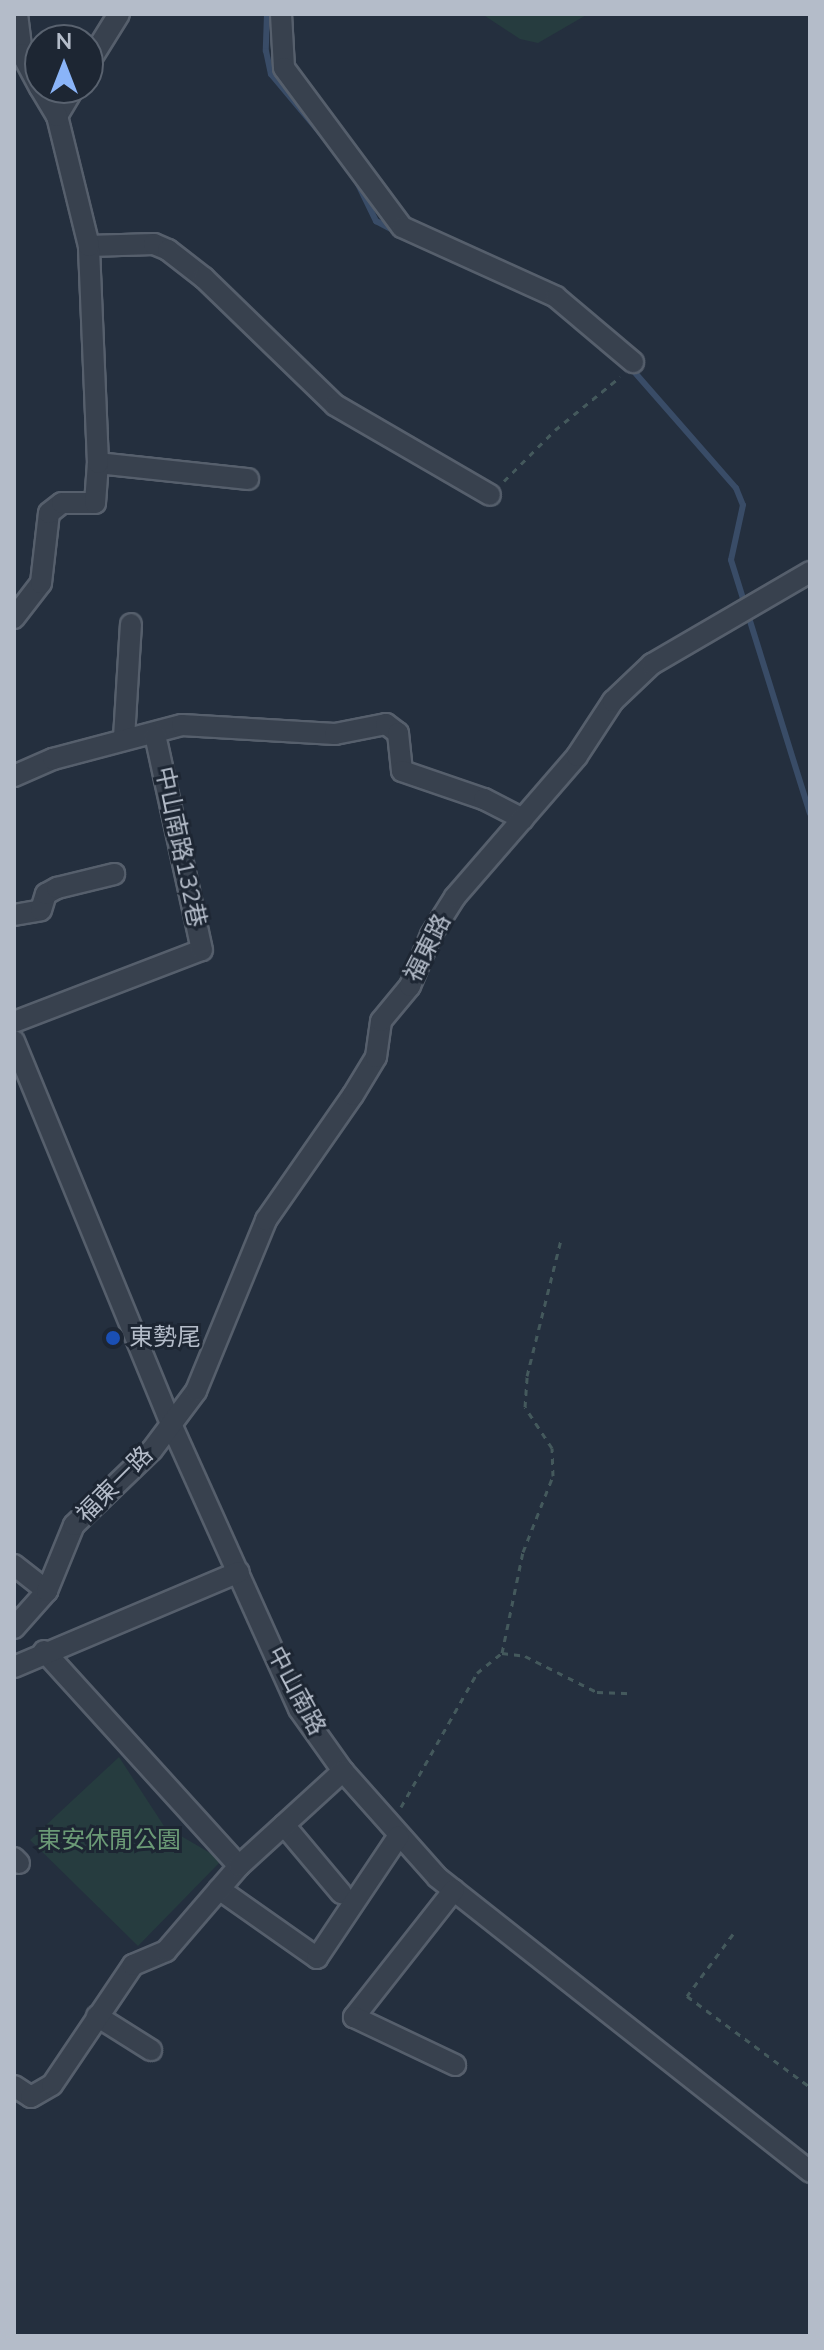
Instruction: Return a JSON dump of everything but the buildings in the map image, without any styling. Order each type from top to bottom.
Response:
[{"type":"street","points":[[17,14],[18,56]]},
{"type":"street","points":[[104,38],[119,14]]},
{"type":"street","points":[[281,14],[284,68],[402,227],[556,297],[633,362]]},
{"type":"street","points":[[14,618],[41,583],[49,513],[62,503],[95,503],[98,463],[89,246],[57,116],[50,104]]},
{"type":"street","points":[[57,116],[64,104]]},
{"type":"street","points":[[89,246],[154,244],[168,250],[204,278],[335,405],[490,495]]},
{"type":"street","points":[[98,463],[248,479]]},
{"type":"street","name":"福東路","points":[[171,1424],[196,1391],[266,1220],[376,1057],[381,1021],[410,986],[431,935],[455,897],[577,756],[613,701],[652,664],[810,572]]},
{"type":"street","points":[[124,738],[131,624]]},
{"type":"street","points":[[14,776],[124,738],[155,735],[182,725],[335,734],[386,724],[398,733],[402,771],[484,799],[523,819]]},
{"type":"street","name":"中山南路132巷","points":[[14,1022],[202,950],[155,735]]},
{"type":"street","points":[[14,915],[41,910],[46,894],[57,888],[114,874]]},
{"type":"street","name":"中山南路","points":[[14,1041],[171,1424],[299,1709],[343,1771],[393,1832],[454,1890],[809,2168]]},
{"type":"street","name":"福東一路","points":[[14,1628],[47,1591],[74,1525],[152,1450],[171,1424]]},
{"type":"street","points":[[14,1565],[47,1591]]},
{"type":"street","points":[[14,1667],[44,1651],[239,1572]]},
{"type":"street","points":[[44,1651],[239,1866]]},
{"type":"street","points":[[14,2086],[31,2097],[52,2085],[133,1965],[166,1951],[239,1866],[343,1771]]},
{"type":"street","points":[[284,1825],[341,1893]]},
{"type":"street","points":[[219,1889],[317,1958],[393,1832]]},
{"type":"street","points":[[454,1890],[354,2017],[455,2065]]},
{"type":"street","points":[[97,2016],[151,2050]]},
{"type":"path","points":[[490,495],[555,430],[617,380]]},
{"type":"path","points":[[393,1832],[477,1673],[502,1653],[523,1552],[553,1476],[552,1448],[525,1407],[527,1376],[561,1240]]},
{"type":"path","points":[[502,1653],[525,1656],[597,1692],[631,1693]]},
{"type":"path","points":[[733,1934],[687,1996],[810,2087]]},
{"type":"green space","points":[[482,14],[588,14],[538,43],[520,39]]},
{"type":"green space","name":"東安休閒公園","points":[[119,1757],[164,1826],[222,1860],[138,1946],[30,1840]]},
{"type":"waterway","points":[[267,14],[266,51],[271,74],[321,134]]},
{"type":"waterway","points":[[356,180],[376,221],[397,232]]},
{"type":"waterway","points":[[630,367],[736,488],[743,505],[731,560],[810,813]]},
{"type":"place","name":"東勢尾","points":[[113,1338]]}]
